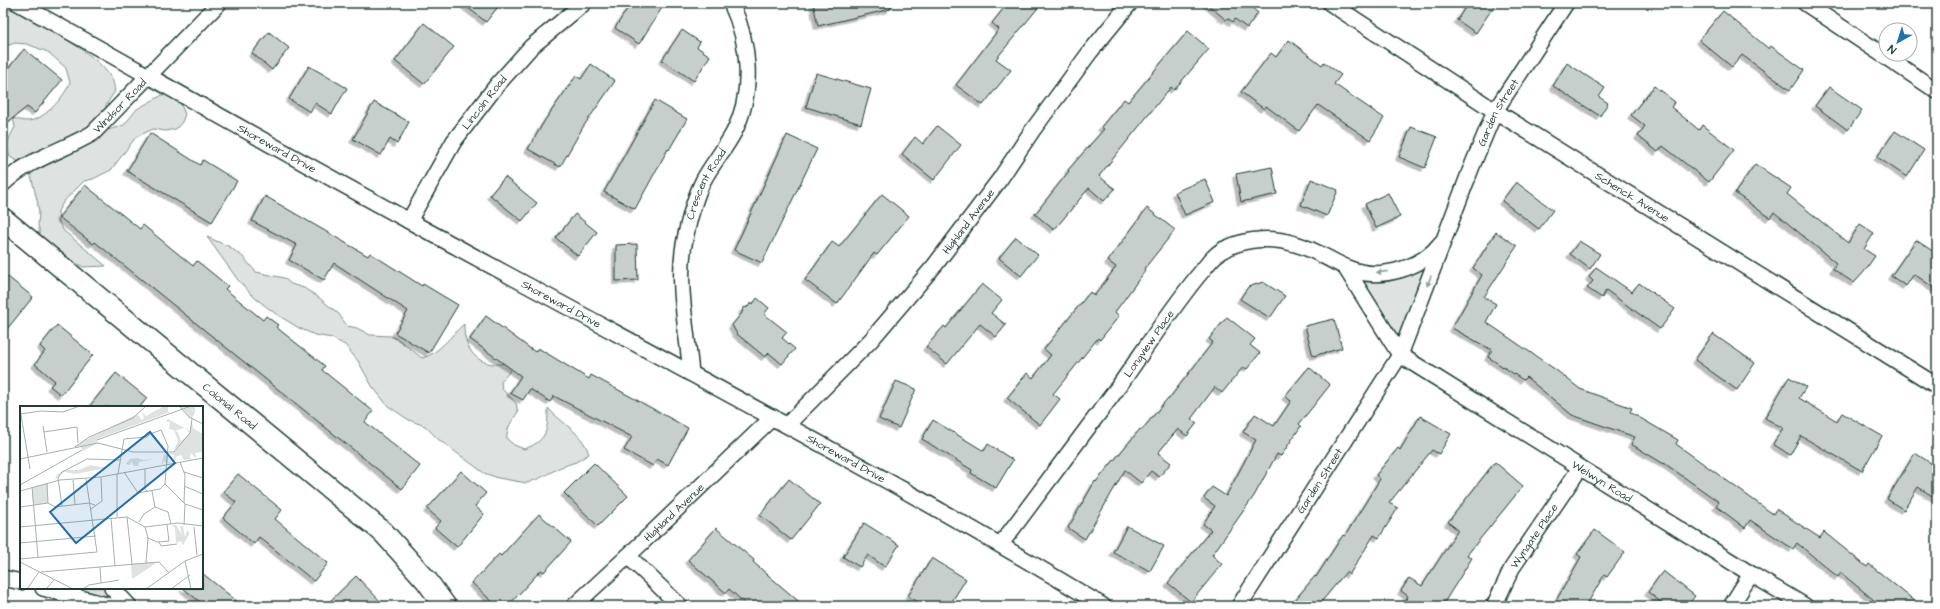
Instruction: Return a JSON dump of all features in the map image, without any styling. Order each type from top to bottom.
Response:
[{"type":"street","name":"Shoreward Drive","points":[[18,3],[409,221],[773,417],[1001,544],[1103,606]]},
{"type":"street","name":"Windsor Road","points":[[3,184],[14,173],[26,165],[75,144],[93,133],[219,3]]},
{"type":"street","name":"Lincoln Road","points":[[409,221],[454,141],[497,85],[531,48],[584,3]]},
{"type":"street","name":"Crescent Road","points":[[691,373],[682,274],[684,245],[692,209],[703,181],[734,132],[745,104],[747,84],[744,37],[731,3]]},
{"type":"street","name":"Highland Avenue","points":[[787,425],[871,340],[935,265],[1000,179],[1032,131],[1090,52],[1130,3]]},
{"type":"street","name":"Schenck Avenue","points":[[1330,3],[1495,111],[1937,386]]},
{"type":"street","name":"Garden Street","points":[[1239,606],[1400,355],[1472,166],[1495,111],[1566,3]]},
{"type":"street","points":[[1805,3],[1937,91]]},
{"type":"street","name":"Colonial Road","points":[[3,219],[383,532],[427,581],[445,606]]},
{"type":"street","name":"Garden Street","points":[[1344,267],[1360,272],[1373,273],[1406,268],[1430,256],[1448,232]]},
{"type":"street","name":"Longview Place","points":[[1001,544],[1119,385],[1177,302],[1215,256],[1226,248],[1243,242],[1274,239],[1297,244],[1344,267]]},
{"type":"street","points":[[1344,267],[1400,355]]},
{"type":"street","name":"Welwyn Road","points":[[1400,355],[1751,574],[1805,606]]},
{"type":"street","name":"Highland Avenue","points":[[574,606],[773,417]]},
{"type":"street","name":"Wyngate Place","points":[[1494,606],[1512,568],[1580,468]]},
{"type":"street","points":[[628,556],[680,606]]},
{"type":"street","points":[[1731,606],[1751,574]]},
{"type":"street","points":[[3,578],[20,582]]},
{"type":"street","points":[[47,589],[110,606]]},
{"type":"street","points":[[113,589],[130,606]]},
{"type":"shaded area","points":[[3,9],[14,10],[67,40],[93,58],[103,68],[112,79],[115,91],[106,105],[108,130],[124,125],[137,109],[164,94],[172,96],[180,102],[185,114],[182,122],[176,129],[165,131],[153,129],[136,137],[111,170],[93,179],[84,181],[64,201],[58,211],[59,223],[64,231],[106,266],[83,267],[49,247],[41,237],[38,225],[39,212],[37,200],[29,168],[10,157],[8,142],[15,127],[13,118],[26,121],[33,120],[46,113],[63,95],[70,83],[66,68],[48,52],[27,44],[15,43],[3,47]]},
{"type":"shaded area","points":[[207,237],[230,247],[243,257],[256,272],[284,278],[291,284],[304,288],[339,314],[347,326],[357,328],[370,335],[391,336],[399,340],[422,358],[434,353],[464,324],[464,332],[468,347],[477,358],[491,364],[500,364],[519,360],[501,382],[502,389],[516,403],[518,412],[508,428],[507,439],[514,445],[524,449],[532,446],[545,434],[548,408],[577,434],[582,440],[589,454],[576,462],[561,467],[527,483],[498,478],[484,473],[438,439],[425,426],[409,420],[388,406],[372,386],[358,361],[345,345],[332,338],[315,335],[299,328],[276,314],[255,298],[238,280]]},
{"type":"shaded area","points":[[1430,256],[1400,355],[1352,270],[1360,272]]},
{"type":"shaded area","points":[[57,589],[108,589],[119,606]]},
{"type":"building","points":[[462,3],[501,3],[486,22]]},
{"type":"building","points":[[631,3],[665,3],[639,44],[615,28]]},
{"type":"building","points":[[813,3],[890,3],[891,9],[818,26]]},
{"type":"building","points":[[1008,3],[1042,3],[996,59],[1011,70],[983,105],[956,85],[999,29],[992,23]]},
{"type":"building","points":[[1206,3],[1247,3],[1258,13],[1247,28],[1235,19],[1233,22],[1227,18],[1226,20]]},
{"type":"building","points":[[1468,3],[1496,3],[1476,33],[1457,20]]},
{"type":"building","points":[[1723,11],[1769,49],[1771,46],[1804,70],[1790,90],[1742,55],[1732,67],[1699,40]]},
{"type":"building","points":[[424,23],[454,47],[424,84],[395,61]]},
{"type":"building","points":[[682,30],[700,42],[697,47],[710,56],[694,81],[662,60]]},
{"type":"building","points":[[1188,31],[1209,49],[1174,90],[1171,87],[1099,176],[1115,189],[1104,201],[1089,188],[1054,230],[1035,214],[1069,171],[1068,170],[1104,129],[1101,127],[1124,99],[1128,102]]},
{"type":"building","points":[[269,32],[289,48],[272,70],[252,53]]},
{"type":"building","points":[[1289,40],[1322,65],[1324,62],[1341,75],[1334,84],[1384,118],[1370,140],[1318,105],[1299,131],[1266,106],[1264,109],[1241,92],[1271,53],[1276,57]]},
{"type":"building","points":[[24,49],[62,80],[35,113],[27,107],[3,126],[3,75]]},
{"type":"building","points":[[1567,63],[1605,88],[1599,97],[1608,103],[1600,116],[1553,86]]},
{"type":"building","points":[[591,64],[615,81],[583,127],[560,167],[528,149],[545,120],[576,76],[581,79]]},
{"type":"building","points":[[309,66],[347,88],[332,114],[315,103],[310,112],[289,99]]},
{"type":"building","points":[[816,73],[871,89],[861,124],[806,107]]},
{"type":"building","points":[[1654,86],[1675,102],[1671,107],[1699,130],[1702,125],[1734,150],[1709,182],[1663,146],[1658,152],[1638,136],[1645,126],[1631,115]]},
{"type":"building","points":[[1829,87],[1862,110],[1848,130],[1815,106]]},
{"type":"building","points":[[655,100],[687,119],[669,150],[668,149],[635,209],[604,192]]},
{"type":"building","points":[[374,102],[409,122],[397,144],[390,139],[381,155],[353,139]]},
{"type":"building","points":[[937,126],[961,145],[934,180],[902,154],[915,137],[923,144]]},
{"type":"building","points":[[1411,127],[1437,137],[1425,168],[1399,157]]},
{"type":"building","points":[[1895,131],[1924,150],[1907,177],[1877,157]]},
{"type":"building","points":[[150,133],[200,165],[203,160],[237,181],[212,222],[127,171]]},
{"type":"building","points":[[787,135],[817,149],[762,263],[734,250]]},
{"type":"building","points":[[1755,164],[1791,188],[1787,194],[1848,243],[1860,224],[1874,233],[1864,249],[1875,256],[1854,283],[1833,269],[1836,263],[1774,212],[1770,218],[1735,193]]},
{"type":"building","points":[[1272,167],[1277,194],[1241,202],[1236,174]]},
{"type":"building","points":[[505,177],[537,203],[522,221],[490,195]]},
{"type":"building","points":[[1205,179],[1215,202],[1185,215],[1175,192]]},
{"type":"building","points":[[1311,179],[1338,190],[1327,216],[1301,205]]},
{"type":"building","points":[[1516,182],[1553,210],[1539,229],[1502,201]]},
{"type":"building","points":[[85,185],[140,229],[143,225],[193,266],[197,261],[228,286],[225,289],[263,320],[266,316],[278,325],[276,327],[325,366],[322,370],[373,411],[365,422],[420,466],[402,489],[95,242],[93,244],[59,217]]},
{"type":"building","points":[[1388,193],[1400,217],[1376,228],[1365,204]]},
{"type":"building","points":[[882,194],[909,216],[877,255],[874,253],[837,304],[805,280],[832,242],[839,247]]},
{"type":"building","points":[[265,196],[368,256],[370,253],[422,286],[423,284],[458,305],[429,353],[395,333],[408,311],[334,263],[324,280],[289,260],[297,245],[252,221]]},
{"type":"building","points":[[1147,208],[1175,230],[1144,269],[1145,271],[1115,312],[1119,316],[1100,340],[1098,338],[1053,394],[1060,399],[1040,425],[1007,398],[1027,373],[1033,378],[1051,355],[1044,349],[1090,292],[1094,296],[1116,267],[1108,261]]},
{"type":"building","points":[[575,214],[597,232],[578,256],[556,238]]},
{"type":"building","points":[[1496,232],[1517,246],[1484,297],[1496,304],[1486,322],[1556,370],[1580,389],[1632,408],[1630,412],[1678,440],[1676,444],[1773,514],[1776,509],[1820,538],[1824,532],[1867,567],[1869,564],[1921,606],[1881,606],[1841,573],[1838,577],[1797,543],[1793,549],[1750,520],[1745,528],[1716,506],[1719,502],[1664,463],[1631,444],[1635,437],[1572,415],[1526,377],[1523,380],[1488,357],[1492,350],[1452,328],[1482,275],[1473,268]]},
{"type":"building","points":[[1016,237],[1038,255],[1021,276],[999,258]]},
{"type":"building","points":[[1916,240],[1937,254],[1937,290],[1914,274],[1906,286],[1891,276]]},
{"type":"building","points":[[1579,241],[1600,254],[1590,269],[1570,254]]},
{"type":"building","points":[[637,244],[638,280],[616,281],[616,245]]},
{"type":"building","points":[[1596,267],[1632,292],[1639,283],[1675,309],[1660,329],[1606,290],[1602,298],[1587,288],[1593,281],[1589,277]]},
{"type":"building","points":[[3,273],[33,297],[3,334]]},
{"type":"building","points":[[1263,282],[1285,296],[1270,318],[1240,299],[1248,287]]},
{"type":"building","points":[[982,284],[1002,300],[991,313],[1006,325],[996,337],[980,324],[947,364],[926,347],[944,326],[946,328]]},
{"type":"building","points":[[757,298],[769,308],[764,314],[787,332],[782,338],[795,349],[782,364],[769,353],[765,357],[737,334],[732,325],[742,313],[743,308],[748,307],[751,302],[753,304]]},
{"type":"building","points":[[486,316],[535,352],[538,348],[589,379],[591,375],[688,428],[668,465],[657,459],[653,466],[624,450],[632,437],[554,396],[550,402],[530,389],[523,400],[510,393],[521,376],[470,339]]},
{"type":"building","points":[[1227,317],[1255,339],[1250,345],[1260,353],[1247,369],[1243,367],[1222,393],[1215,387],[1191,419],[1197,423],[1187,436],[1178,429],[1158,453],[1171,463],[1159,477],[1151,471],[1141,483],[1125,470],[1085,539],[1068,528],[1095,481],[1096,482],[1140,429],[1142,430],[1167,399],[1168,400],[1213,342],[1209,339]]},
{"type":"building","points":[[1334,319],[1342,348],[1313,356],[1305,326]]},
{"type":"building","points":[[57,325],[93,355],[61,395],[50,386],[55,381],[35,364],[45,351],[40,346]]},
{"type":"building","points":[[1713,334],[1755,363],[1737,390],[1695,360]]},
{"type":"building","points":[[1309,367],[1330,385],[1299,424],[1301,426],[1281,456],[1277,454],[1254,496],[1212,555],[1222,564],[1191,602],[1168,583],[1211,530],[1203,524],[1215,506],[1204,498],[1212,487],[1226,496],[1256,440],[1243,432],[1255,414],[1274,426],[1291,401],[1285,396]]},
{"type":"building","points":[[116,373],[147,398],[141,406],[90,406]]},
{"type":"building","points":[[1789,377],[1806,387],[1799,398],[1837,421],[1842,413],[1882,436],[1862,471],[1801,436],[1790,455],[1773,444],[1783,428],[1765,418]]},
{"type":"building","points":[[896,381],[916,389],[899,428],[879,419]]},
{"type":"building","points":[[1420,416],[1451,434],[1439,454],[1432,450],[1389,503],[1398,508],[1379,538],[1374,535],[1349,575],[1346,572],[1318,606],[1290,606],[1315,576],[1316,577],[1343,535],[1345,536],[1380,479],[1376,475],[1398,448],[1400,450]]},
{"type":"building","points":[[933,420],[984,451],[988,444],[1013,460],[996,488],[971,473],[972,470],[922,439]]},
{"type":"building","points":[[1915,453],[1937,467],[1937,499],[1918,487],[1904,510],[1887,499]]},
{"type":"building","points":[[1495,462],[1523,486],[1467,555],[1472,558],[1442,606],[1402,606],[1408,596],[1401,591],[1409,578],[1422,586],[1458,530],[1448,522]]},
{"type":"building","points":[[594,463],[628,496],[598,526],[564,493]]},
{"type":"building","points":[[461,471],[486,493],[475,506],[484,514],[457,547],[435,528],[441,521],[427,509]]},
{"type":"building","points":[[238,474],[282,510],[275,519],[328,563],[314,581],[259,537],[254,544],[223,518],[236,502],[223,492]]},
{"type":"building","points":[[789,479],[820,504],[791,540],[760,515]]},
{"type":"building","points":[[539,514],[571,542],[544,572],[541,570],[508,606],[497,606],[472,583],[499,554],[501,556]]},
{"type":"building","points":[[864,523],[899,545],[885,567],[868,555],[860,567],[843,557]]},
{"type":"building","points":[[1127,526],[1164,546],[1150,571],[1113,552]]},
{"type":"building","points":[[716,528],[754,560],[753,562],[804,606],[748,606],[729,589],[726,593],[688,560]]},
{"type":"building","points":[[1595,530],[1625,552],[1607,577],[1604,575],[1586,606],[1553,606],[1581,557],[1577,554]]},
{"type":"building","points":[[932,558],[966,579],[949,606],[925,606],[908,596]]},
{"type":"building","points":[[1663,571],[1695,596],[1687,606],[1666,606],[1648,592]]},
{"type":"building","points":[[203,574],[243,606],[205,606],[184,589],[203,589]]},
{"type":"building","points":[[356,576],[385,606],[325,606]]}]
